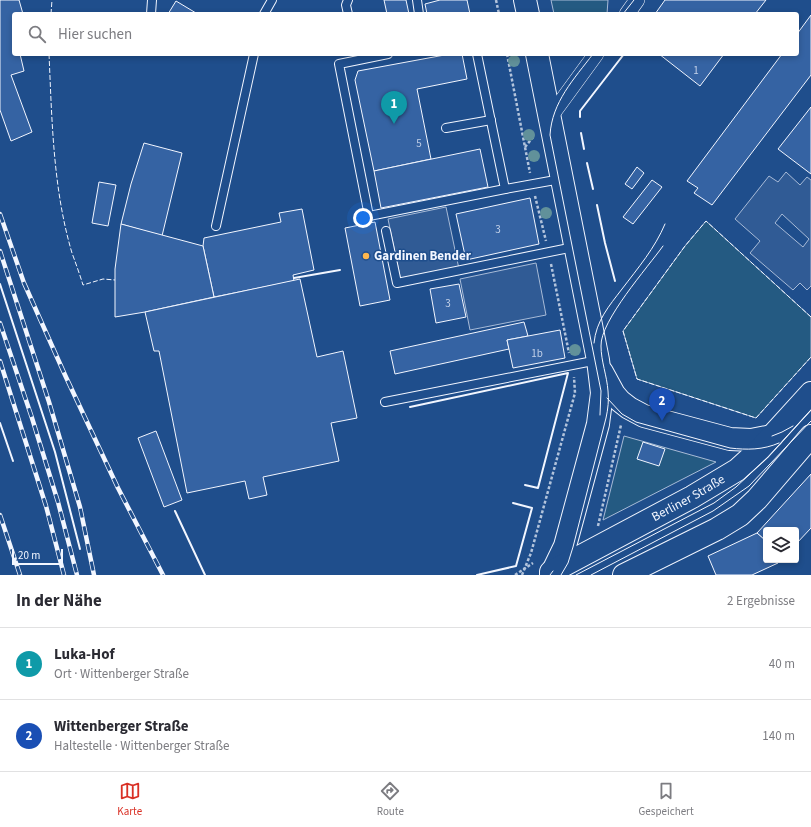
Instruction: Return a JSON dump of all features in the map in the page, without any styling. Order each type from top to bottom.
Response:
[{"type":"main road","points":[[525,0],[528,12]]},
{"type":"main road","points":[[536,56],[599,364],[602,393],[600,415],[565,546],[544,572]]},
{"type":"main road","points":[[599,364],[610,388],[620,401],[644,416],[730,439],[751,440],[772,436]]},
{"type":"main road","name":"Berliner Straße","points":[[544,572],[717,483],[737,470],[749,460],[811,393]]},
{"type":"main road","points":[[624,575],[736,518],[747,509],[811,436]]},
{"type":"street","points":[[628,12],[637,0]]},
{"type":"street","points":[[550,117],[595,56]]},
{"type":"lane","points":[[151,12],[152,0]]},
{"type":"lane","points":[[265,12],[272,0]]},
{"type":"lane","points":[[348,0],[346,5],[348,12]]},
{"type":"lane","points":[[417,0],[419,12]]},
{"type":"lane","points":[[216,226],[254,56]]},
{"type":"lane","points":[[378,56],[339,64],[369,216],[561,178]]},
{"type":"lane","points":[[477,56],[505,189]]},
{"type":"lane","points":[[446,128],[491,120]]},
{"type":"lane","points":[[386,231],[397,283],[575,247]]},
{"type":"lane","points":[[385,402],[574,365],[599,364]]},
{"type":"path","points":[[496,0],[499,12]]},
{"type":"path","points":[[507,56],[532,184],[548,252],[570,361],[574,365],[575,393],[531,553],[544,572]]},
{"type":"path","points":[[515,575],[544,572]]},
{"type":"path","points":[[522,575],[544,572]]},
{"type":"shaded area","points":[[551,0],[608,0],[607,12],[554,12]]},
{"type":"shaded area","points":[[786,172],[800,185],[807,177],[811,180],[811,286],[807,290],[800,283],[793,290],[750,253],[760,241],[735,219],[769,176],[778,182]],"holes":[[[782,214],[809,239],[803,247],[775,223]]]},
{"type":"shaded area","points":[[446,207],[459,269],[401,281],[388,219]]},
{"type":"shaded area","points":[[706,221],[811,317],[811,357],[756,418],[637,379],[623,331],[685,246]]},
{"type":"shaded area","points":[[536,263],[546,315],[470,330],[460,279]]},
{"type":"shaded area","points":[[624,436],[716,462],[603,520]]},
{"type":"building","points":[[0,0],[19,0],[22,12],[12,12],[12,56],[20,56],[24,71],[11,75],[32,132],[11,141],[0,110]]},
{"type":"building","points":[[384,0],[406,0],[409,12],[387,12]]},
{"type":"building","points":[[440,0],[467,0],[470,12],[427,12],[425,4]]},
{"type":"building","points":[[665,0],[766,0],[757,12],[656,12]]},
{"type":"building","points":[[176,1],[194,12],[169,12]]},
{"type":"building","points":[[811,15],[811,75],[712,205],[694,193],[698,188],[687,181],[781,56],[799,56],[799,31]]},
{"type":"building","points":[[439,56],[462,56],[467,79],[417,89],[431,159],[374,171],[355,80],[358,71]]},
{"type":"building","points":[[662,56],[722,56],[700,86]]},
{"type":"building","points":[[811,107],[811,174],[778,149]]},
{"type":"building","points":[[144,143],[182,153],[162,236],[121,224],[131,184]]},
{"type":"building","points":[[480,149],[488,187],[381,208],[374,171]]},
{"type":"building","points":[[637,167],[644,173],[632,189],[625,184]]},
{"type":"building","points":[[652,180],[662,187],[633,224],[623,217]]},
{"type":"building","points":[[99,182],[116,185],[108,226],[92,223]]},
{"type":"building","points":[[530,198],[539,244],[466,260],[456,214]]},
{"type":"building","points":[[302,209],[314,270],[293,275],[294,281],[214,297],[203,246],[204,238],[281,222],[279,213]]},
{"type":"building","name":"Gardinen Bender","points":[[375,222],[390,300],[360,306],[345,228]]},
{"type":"building","points":[[121,224],[203,246],[214,297],[115,317],[115,269]]},
{"type":"building","points":[[300,279],[317,357],[343,351],[357,418],[331,423],[339,461],[263,477],[267,495],[249,499],[245,481],[187,493],[159,351],[154,351],[145,312]]},
{"type":"building","points":[[459,284],[466,317],[436,323],[430,289]]},
{"type":"building","points":[[524,322],[528,336],[507,340],[509,349],[395,374],[390,351]]},
{"type":"building","points":[[560,330],[565,358],[513,368],[507,340]]},
{"type":"building","points":[[156,431],[182,500],[164,507],[138,438]]},
{"type":"building","points":[[643,442],[665,449],[659,466],[637,459]]},
{"type":"building","points":[[811,474],[811,528],[799,541],[799,527],[763,527],[763,538],[757,533]]},
{"type":"building","points":[[757,533],[763,538],[763,563],[778,563],[752,575],[716,575],[708,556]]},
{"type":"tram line","points":[[625,12],[634,0]]},
{"type":"tram line","points":[[592,56],[559,101],[550,135],[601,391],[600,415]]},
{"type":"tram line","points":[[594,343],[597,328],[604,314],[651,250],[665,224]]},
{"type":"tram line","points":[[561,575],[568,563],[573,547],[606,418],[608,391],[601,352],[603,335],[608,323],[626,294],[663,246]]},
{"type":"tram line","points":[[607,398],[622,414],[636,422],[730,448],[755,449],[779,443]]},
{"type":"tram line","points":[[576,575],[714,503],[736,487],[767,458],[811,410]]},
{"type":"tram line","points":[[591,575],[713,511],[749,486],[811,421]]},
{"type":"tram line","points":[[772,436],[793,426]]},
{"type":"tram line","points":[[550,575],[553,571]]},
{"type":"railway","points":[[0,214],[24,283],[65,375],[118,488],[163,575]]},
{"type":"railway","points":[[0,251],[49,402],[80,507],[94,575]]},
{"type":"railway","points":[[0,323],[58,502],[77,575]]},
{"type":"railway","points":[[0,361],[46,506],[64,575]]},
{"type":"railway","points":[[0,515],[20,575]]},
{"type":"fence","points":[[51,12],[52,0]]},
{"type":"fence","points":[[49,56],[54,155],[61,204],[72,253],[83,285],[103,279],[115,280]]},
{"type":"fence","points":[[811,317],[706,221],[685,246],[623,331],[637,379],[756,418],[811,357]]},
{"type":"wall","points":[[580,117],[580,111],[622,56]]},
{"type":"wall","points":[[581,133],[584,149]]},
{"type":"wall","points":[[587,163],[593,189]]},
{"type":"wall","points":[[597,205],[615,281]]},
{"type":"wall","points":[[294,278],[340,270]]},
{"type":"wall","points":[[0,284],[55,452],[80,549]]},
{"type":"wall","points":[[410,407],[568,373],[538,488],[525,485]]},
{"type":"wall","points":[[0,423],[13,461]]},
{"type":"wall","points":[[477,575],[516,566],[532,508],[513,503]]},
{"type":"wall","points":[[175,511],[205,575]]},
{"type":"place","name":"Luka-Hof","points":[[394,124]]},
{"type":"place","name":"Gardinen Bender","points":[[366,256]]},
{"type":"place","name":"Wittenberger Straße","points":[[662,421]]}]
